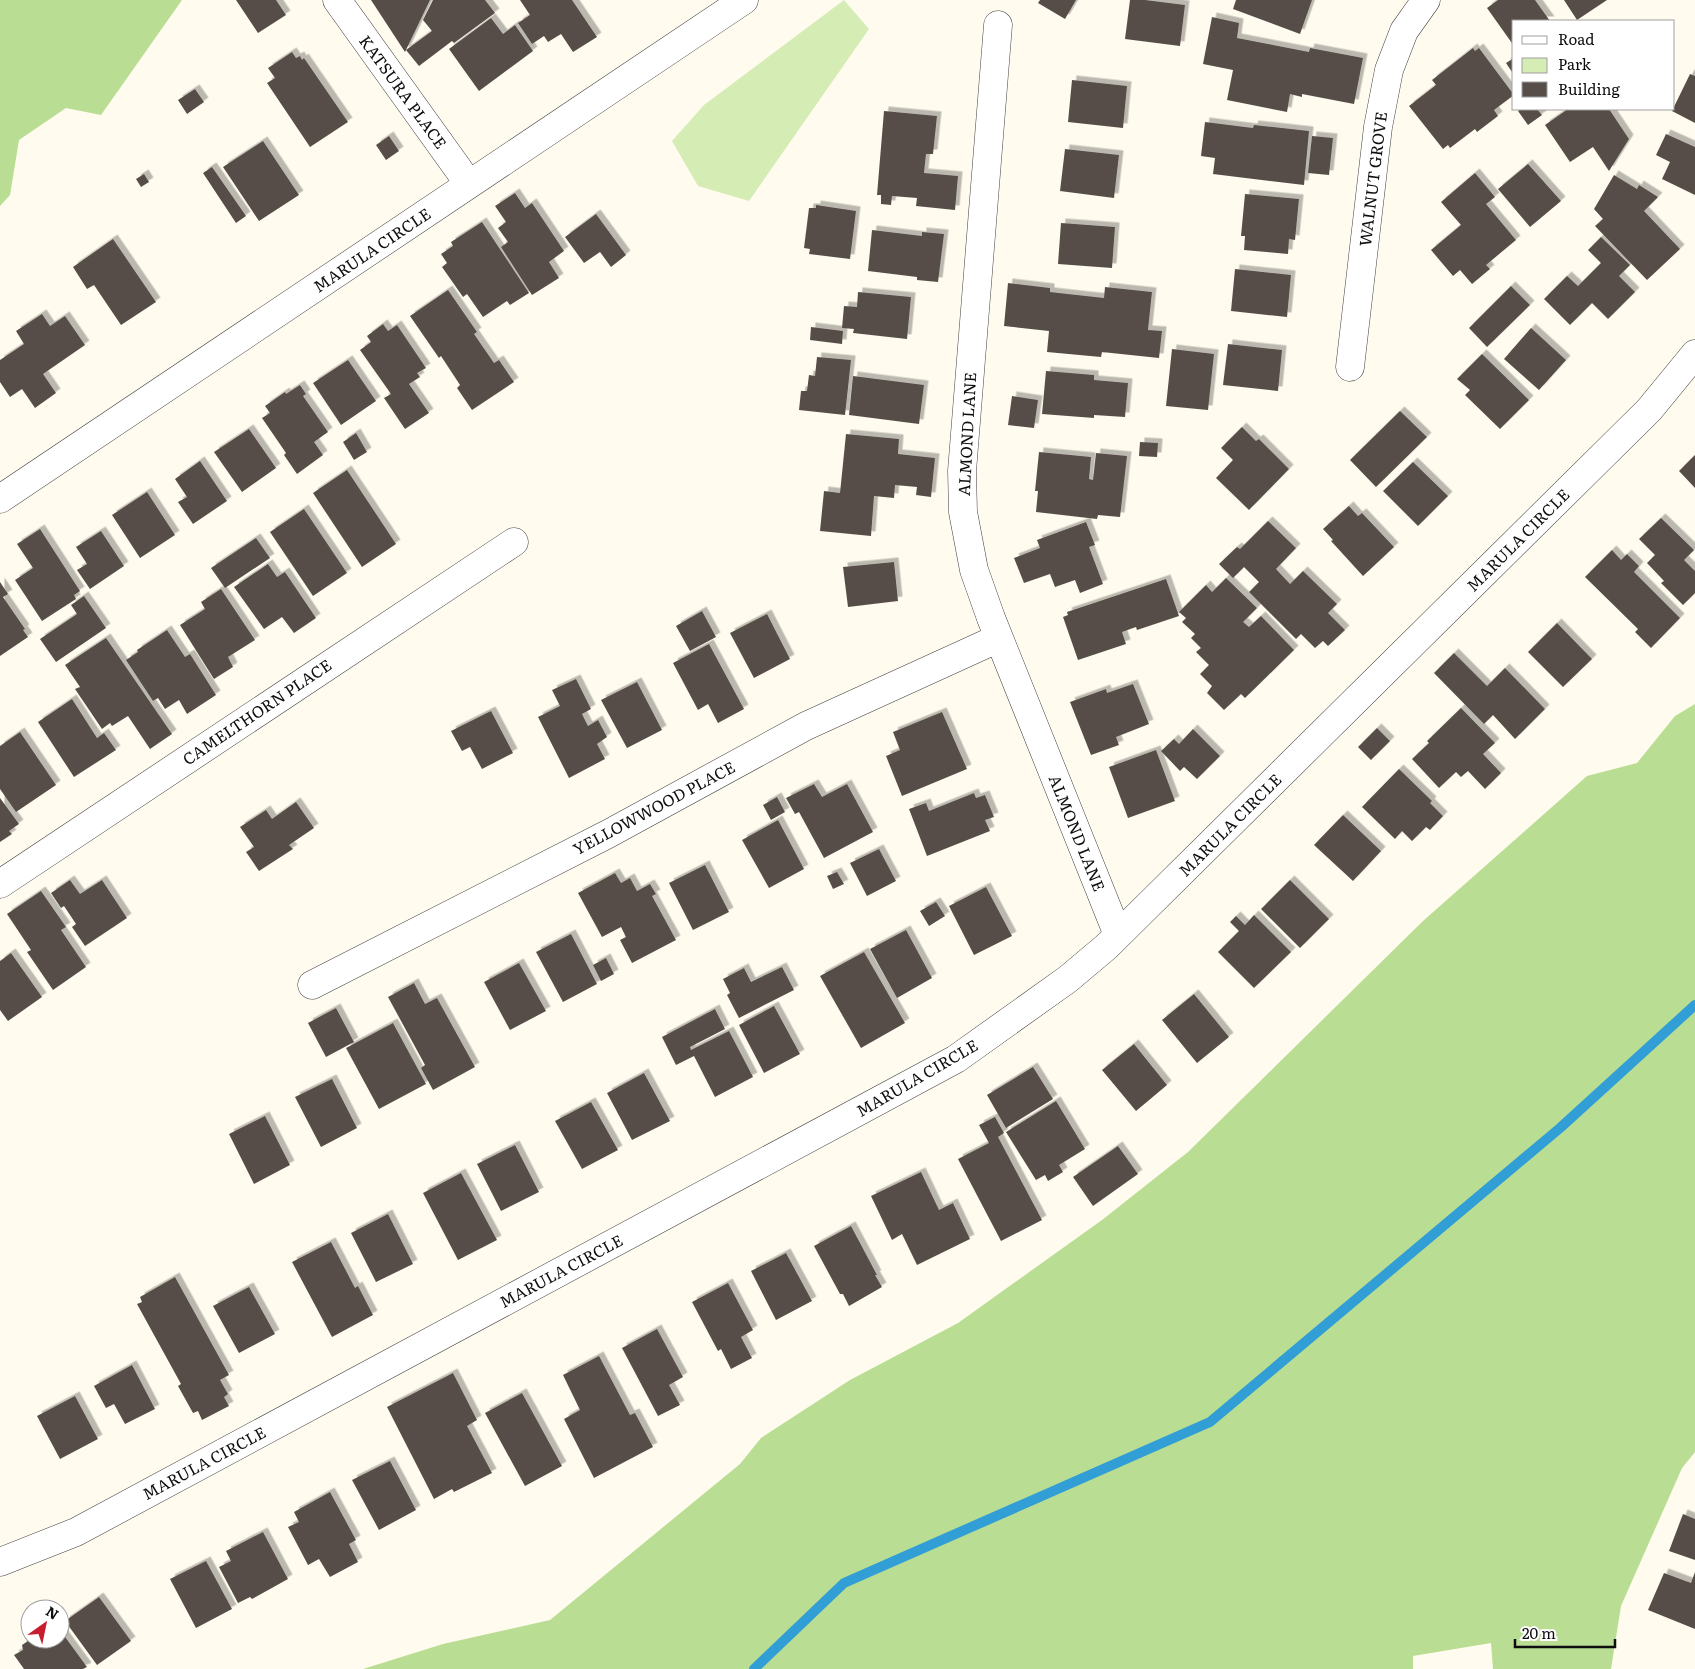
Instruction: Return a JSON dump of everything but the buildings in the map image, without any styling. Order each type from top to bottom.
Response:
[{"type":"street","name":"KATSURA PLACE","points":[[337,0],[469,184]]},
{"type":"street","name":"MARULA CIRCLE","points":[[0,499],[744,0]]},
{"type":"street","name":"WALNUT GROVE","points":[[1350,367],[1378,127],[1389,70],[1404,31],[1426,0]]},
{"type":"street","name":"ALMOND LANE","points":[[998,25],[962,479],[963,512],[974,570],[999,638],[1118,935]]},
{"type":"street","name":"MARULA CIRCLE","points":[[0,1562],[76,1532],[956,1059],[1068,979],[1106,947],[1649,410],[1695,354]]},
{"type":"street","name":"CAMELTHORN PLACE","points":[[0,884],[514,542]]},
{"type":"street","name":"YELLOWWOOD PLACE","points":[[312,985],[608,834],[806,726],[999,638]]},
{"type":"green space","points":[[0,0],[182,0],[101,115],[66,108],[19,140],[10,195],[0,206]]},
{"type":"green space","points":[[844,0],[869,29],[749,201],[698,186],[672,141],[704,105]]},
{"type":"green space","points":[[1695,704],[1695,1452],[1682,1468],[1621,1606],[1611,1669],[1493,1669],[1491,1643],[1413,1656],[1413,1669],[363,1669],[443,1644],[550,1620],[740,1464],[761,1438],[850,1380],[958,1323],[1102,1220],[1188,1152],[1423,921],[1587,776],[1637,763],[1675,716]]},
{"type":"waterway","points":[[754,1669],[844,1583],[1210,1422],[1560,1128],[1695,1005]]}]
